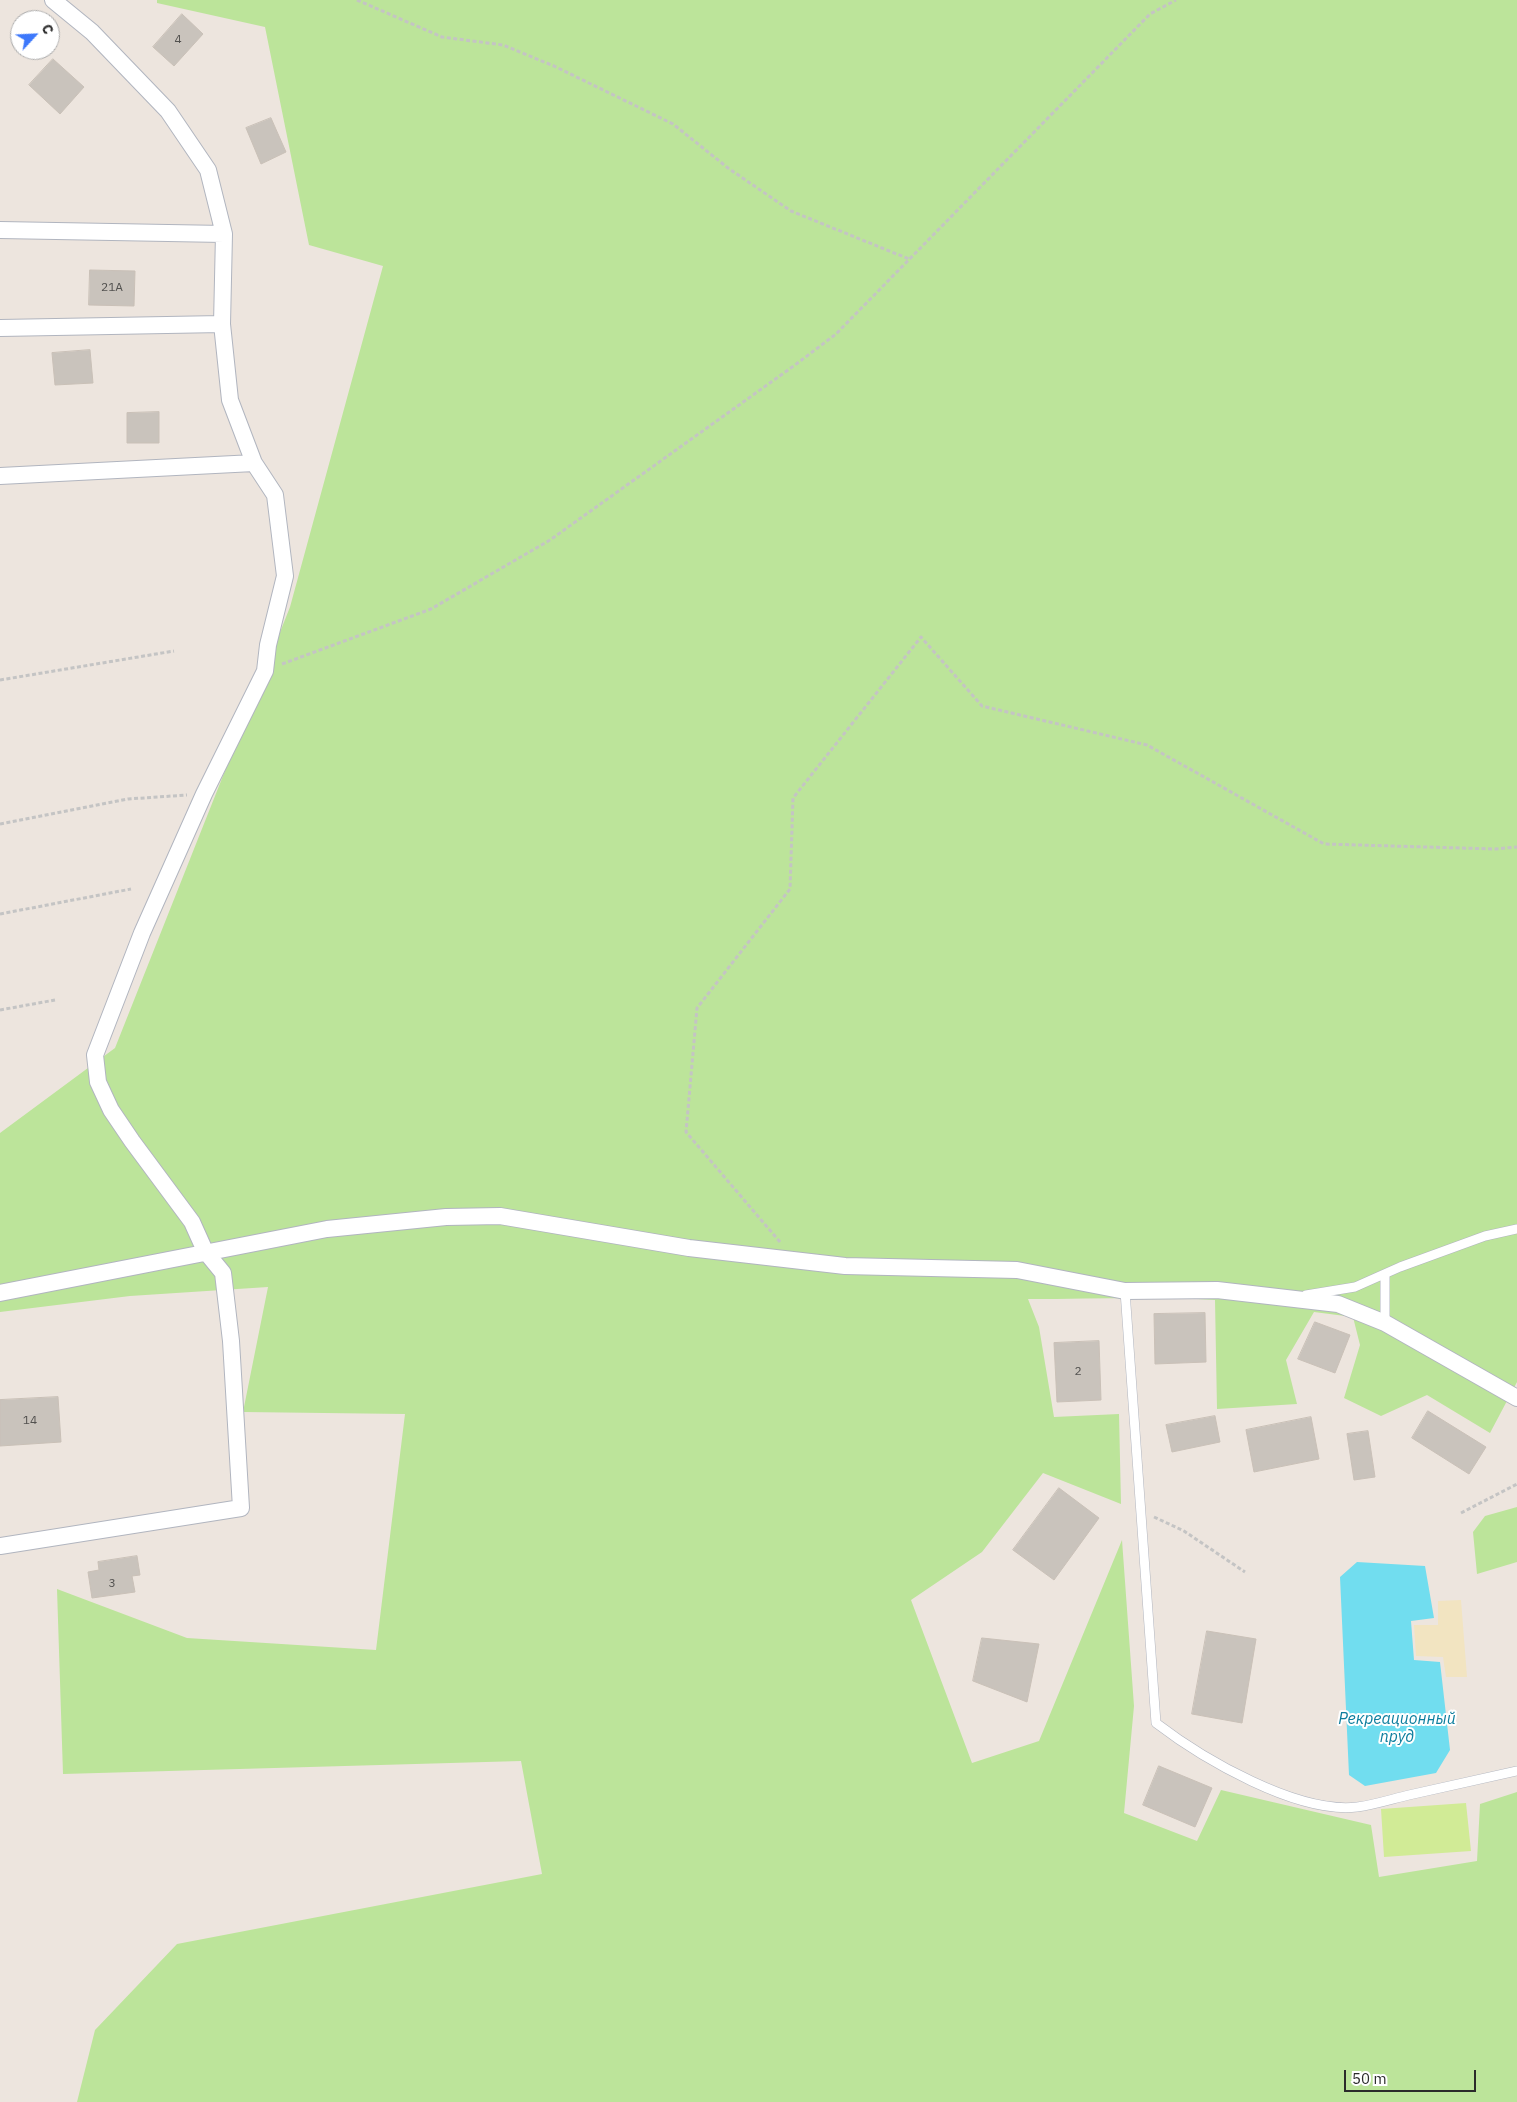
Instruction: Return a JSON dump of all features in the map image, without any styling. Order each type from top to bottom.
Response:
[{"type":"street","points":[[0,1546],[241,1508],[231,1341],[223,1273],[205,1251],[192,1222],[111,1110],[98,1082],[95,1055],[142,933],[204,794],[264,671],[268,645],[285,576],[275,495],[254,463],[230,400],[222,324],[224,234],[208,170],[168,111],[92,32],[54,0]]},
{"type":"street","points":[[0,230],[224,234]]},
{"type":"street","points":[[0,328],[222,324]]},
{"type":"street","points":[[0,476],[254,463]]},
{"type":"street","points":[[0,1293],[205,1251],[336,1228],[437,1217],[500,1216],[690,1248],[845,1266],[1017,1270],[1125,1291],[1217,1290],[1338,1304],[1385,1323],[1517,1398]]},
{"type":"lane","points":[[1288,1298],[1355,1287],[1485,1236],[1517,1229]]},
{"type":"lane","points":[[1385,1274],[1385,1323]]},
{"type":"lane","points":[[1125,1291],[1156,1723],[1183,1744],[1270,1790],[1304,1802],[1327,1806],[1356,1807],[1517,1771]]},
{"type":"path","points":[[357,0],[442,37],[503,45],[554,66],[673,124],[728,168],[791,211],[909,259]]},
{"type":"path","points":[[264,671],[431,609],[550,540],[795,366],[836,334],[1150,14],[1176,0]]},
{"type":"path","points":[[786,1248],[686,1132],[697,1008],[790,890],[793,798],[921,637],[982,706],[1147,745],[1324,844],[1495,849],[1517,847]]},
{"type":"path","points":[[0,680],[174,651]]},
{"type":"path","points":[[0,824],[128,799],[204,794]]},
{"type":"path","points":[[0,914],[131,890]]},
{"type":"path","points":[[0,1010],[55,1000]]},
{"type":"path","points":[[1461,1513],[1517,1484]]},
{"type":"path","points":[[1140,1510],[1184,1531],[1245,1572]]},
{"type":"green space","points":[[157,0],[1517,0],[1517,1382],[1490,1433],[1427,1395],[1381,1416],[1344,1398],[1360,1345],[1353,1317],[1314,1312],[1286,1360],[1297,1404],[1217,1409],[1215,1300],[1145,1298],[1028,1299],[1039,1327],[1054,1417],[1119,1414],[1121,1504],[1043,1473],[982,1552],[911,1600],[972,1763],[1039,1741],[1122,1540],[1134,1706],[1124,1813],[1197,1841],[1221,1790],[1371,1825],[1379,1877],[1477,1861],[1480,1804],[1517,1792],[1517,2102],[77,2102],[95,2030],[177,1944],[542,1874],[521,1761],[63,1774],[57,1589],[187,1638],[376,1650],[405,1414],[243,1412],[268,1287],[130,1296],[0,1312],[0,1133],[115,1048],[290,607],[383,266],[309,245],[265,27],[157,3]]},
{"type":"green space","points":[[1517,1507],[1517,1562],[1477,1574],[1473,1532],[1485,1516]]},
{"type":"green space","points":[[1466,1803],[1471,1851],[1384,1857],[1381,1809]]},
{"type":"sand","points":[[1461,1600],[1467,1677],[1446,1677],[1443,1657],[1416,1656],[1414,1625],[1438,1625],[1438,1601]]},
{"type":"water","name":"Рекреационный пруд","points":[[1357,1562],[1425,1566],[1434,1618],[1411,1621],[1414,1660],[1440,1662],[1450,1750],[1436,1773],[1365,1786],[1349,1775],[1340,1577]]},
{"type":"building","points":[[182,14],[203,34],[174,66],[153,47]]},
{"type":"building","points":[[54,60],[84,87],[60,114],[29,85]]},
{"type":"building","points":[[271,118],[286,152],[261,164],[246,128]]},
{"type":"building","points":[[90,270],[135,271],[134,306],[89,305]]},
{"type":"building","points":[[90,350],[93,383],[55,385],[52,353]]},
{"type":"building","points":[[159,412],[159,443],[127,443],[127,413]]},
{"type":"building","points":[[1205,1313],[1206,1362],[1155,1364],[1154,1314]]},
{"type":"building","points":[[1315,1322],[1350,1335],[1335,1373],[1298,1359]]},
{"type":"building","points":[[1099,1341],[1101,1400],[1057,1402],[1054,1343]]},
{"type":"building","points":[[58,1397],[61,1442],[0,1446],[0,1400]]},
{"type":"building","points":[[1428,1411],[1486,1447],[1469,1474],[1412,1438]]},
{"type":"building","points":[[1215,1416],[1220,1442],[1172,1452],[1166,1425]]},
{"type":"building","points":[[1311,1417],[1319,1459],[1254,1472],[1246,1430]]},
{"type":"building","points":[[1368,1431],[1375,1477],[1354,1480],[1347,1434]]},
{"type":"building","points":[[1059,1488],[1099,1518],[1054,1580],[1013,1550]]},
{"type":"building","points":[[137,1556],[140,1575],[132,1576],[135,1592],[92,1598],[88,1572],[99,1570],[98,1562]]},
{"type":"building","points":[[1207,1631],[1256,1639],[1242,1723],[1192,1714]]},
{"type":"building","points":[[982,1638],[1039,1644],[1027,1702],[973,1681]]},
{"type":"building","points":[[1159,1766],[1212,1788],[1195,1827],[1143,1805]]}]
